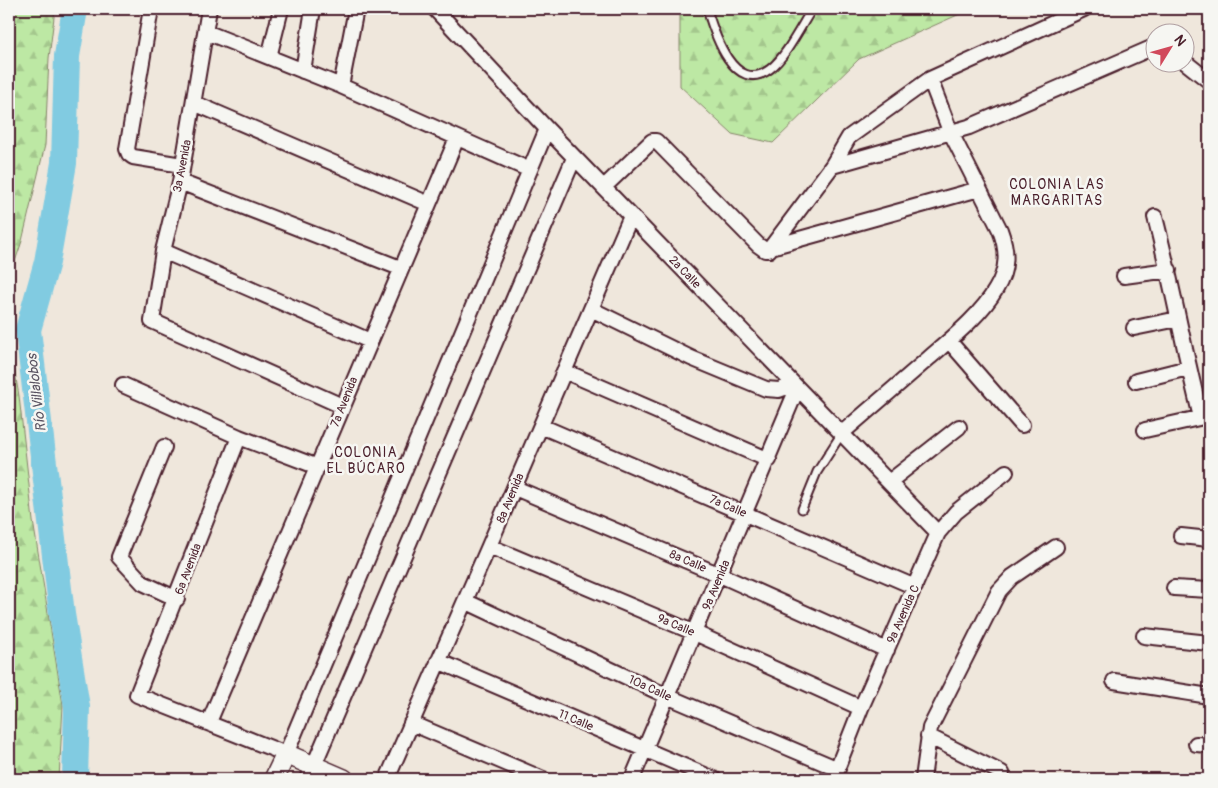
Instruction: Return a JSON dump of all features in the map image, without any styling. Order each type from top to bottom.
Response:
[{"type":"main road","points":[[274,779],[286,754],[311,773],[344,779]]},
{"type":"street","points":[[151,9],[127,149],[133,157],[182,165]]},
{"type":"street","name":"3a Avenida","points":[[209,9],[180,182],[163,251],[152,317],[154,321],[342,406]]},
{"type":"street","points":[[269,57],[281,9]]},
{"type":"street","points":[[303,71],[313,9]]},
{"type":"street","points":[[342,86],[356,9]]},
{"type":"street","name":"2a Calle","points":[[436,9],[574,158],[938,533]]},
{"type":"street","points":[[771,248],[832,166],[848,136],[930,79],[1084,9]]},
{"type":"street","points":[[206,32],[342,86],[530,170]]},
{"type":"street","points":[[832,166],[950,131],[969,128],[1146,50]]},
{"type":"street","points":[[1196,71],[1209,82]]},
{"type":"street","points":[[842,434],[948,341],[996,289],[1005,267],[1007,248],[950,131],[930,79]]},
{"type":"street","points":[[194,103],[429,204]]},
{"type":"street","points":[[209,722],[286,754],[547,129]]},
{"type":"street","name":"7a Avenida","points":[[209,722],[456,138]]},
{"type":"street","points":[[604,187],[652,141],[656,141],[765,250],[979,188]]},
{"type":"street","points":[[311,773],[574,158]]},
{"type":"street","points":[[180,182],[400,268]]},
{"type":"street","name":"8a Avenida","points":[[386,779],[515,488],[631,216]]},
{"type":"street","points":[[1145,430],[1205,416],[1188,368],[1169,270],[1155,217]]},
{"type":"street","points":[[163,251],[370,341]]},
{"type":"street","points":[[1124,276],[1169,270]]},
{"type":"street","points":[[591,309],[691,358],[766,389],[779,390],[795,387]]},
{"type":"street","points":[[1134,328],[1178,319]]},
{"type":"street","points":[[948,341],[1022,425]]},
{"type":"street","points":[[1136,380],[1188,368]]},
{"type":"street","points":[[564,371],[769,460]]},
{"type":"street","points":[[123,385],[239,437],[318,467]]},
{"type":"street","name":"9a Avenida","points":[[632,779],[769,460],[795,387]]},
{"type":"street","name":"7a Calle","points":[[541,426],[915,587]]},
{"type":"street","points":[[889,482],[959,427]]},
{"type":"street","name":"6a Avenida","points":[[209,722],[137,695],[139,686],[177,599],[239,437]]},
{"type":"street","points":[[164,447],[119,557],[143,584],[177,599]]},
{"type":"street","name":"9a Avenida C","points":[[835,774],[861,708],[938,533],[956,512],[1006,472]]},
{"type":"street","name":"8a Calle","points":[[515,488],[720,575],[887,650]]},
{"type":"street","points":[[1180,536],[1209,539]]},
{"type":"street","name":"9a Calle","points":[[489,546],[695,633],[861,708]]},
{"type":"street","points":[[923,779],[930,728],[999,591],[1012,578],[1056,547]]},
{"type":"street","points":[[1174,588],[1209,590]]},
{"type":"street","name":"10a Calle","points":[[465,601],[835,774]]},
{"type":"street","points":[[1144,636],[1209,643]]},
{"type":"street","name":"11 Calle","points":[[438,661],[714,779]]},
{"type":"street","points":[[1114,681],[1209,696]]},
{"type":"street","points":[[411,723],[543,779]]},
{"type":"street","points":[[928,736],[1002,773]]},
{"type":"lane","points":[[707,9],[726,57],[735,68],[746,74],[756,75],[770,70],[780,59],[812,9]]},
{"type":"lane","points":[[802,509],[817,472],[842,434]]},
{"type":"path","points":[[9,27],[15,9]]},
{"type":"green space","points":[[9,9],[55,9],[49,58],[45,145],[22,241],[9,279]]},
{"type":"green space","points":[[680,9],[971,9],[859,59],[773,143],[732,134],[680,86]]},
{"type":"green space","points":[[9,338],[19,396],[33,521],[63,705],[59,779],[9,779]]},
{"type":"waterway","name":"Río Villalobos","points":[[75,9],[67,56],[64,163],[47,262],[28,330],[62,614],[77,707],[75,779]]},
{"type":"district","name":"COLONIA LAS MARGARITAS","points":[[1057,192]]},
{"type":"district","name":"COLONIA EL BÚCARO","points":[[366,460]]}]
